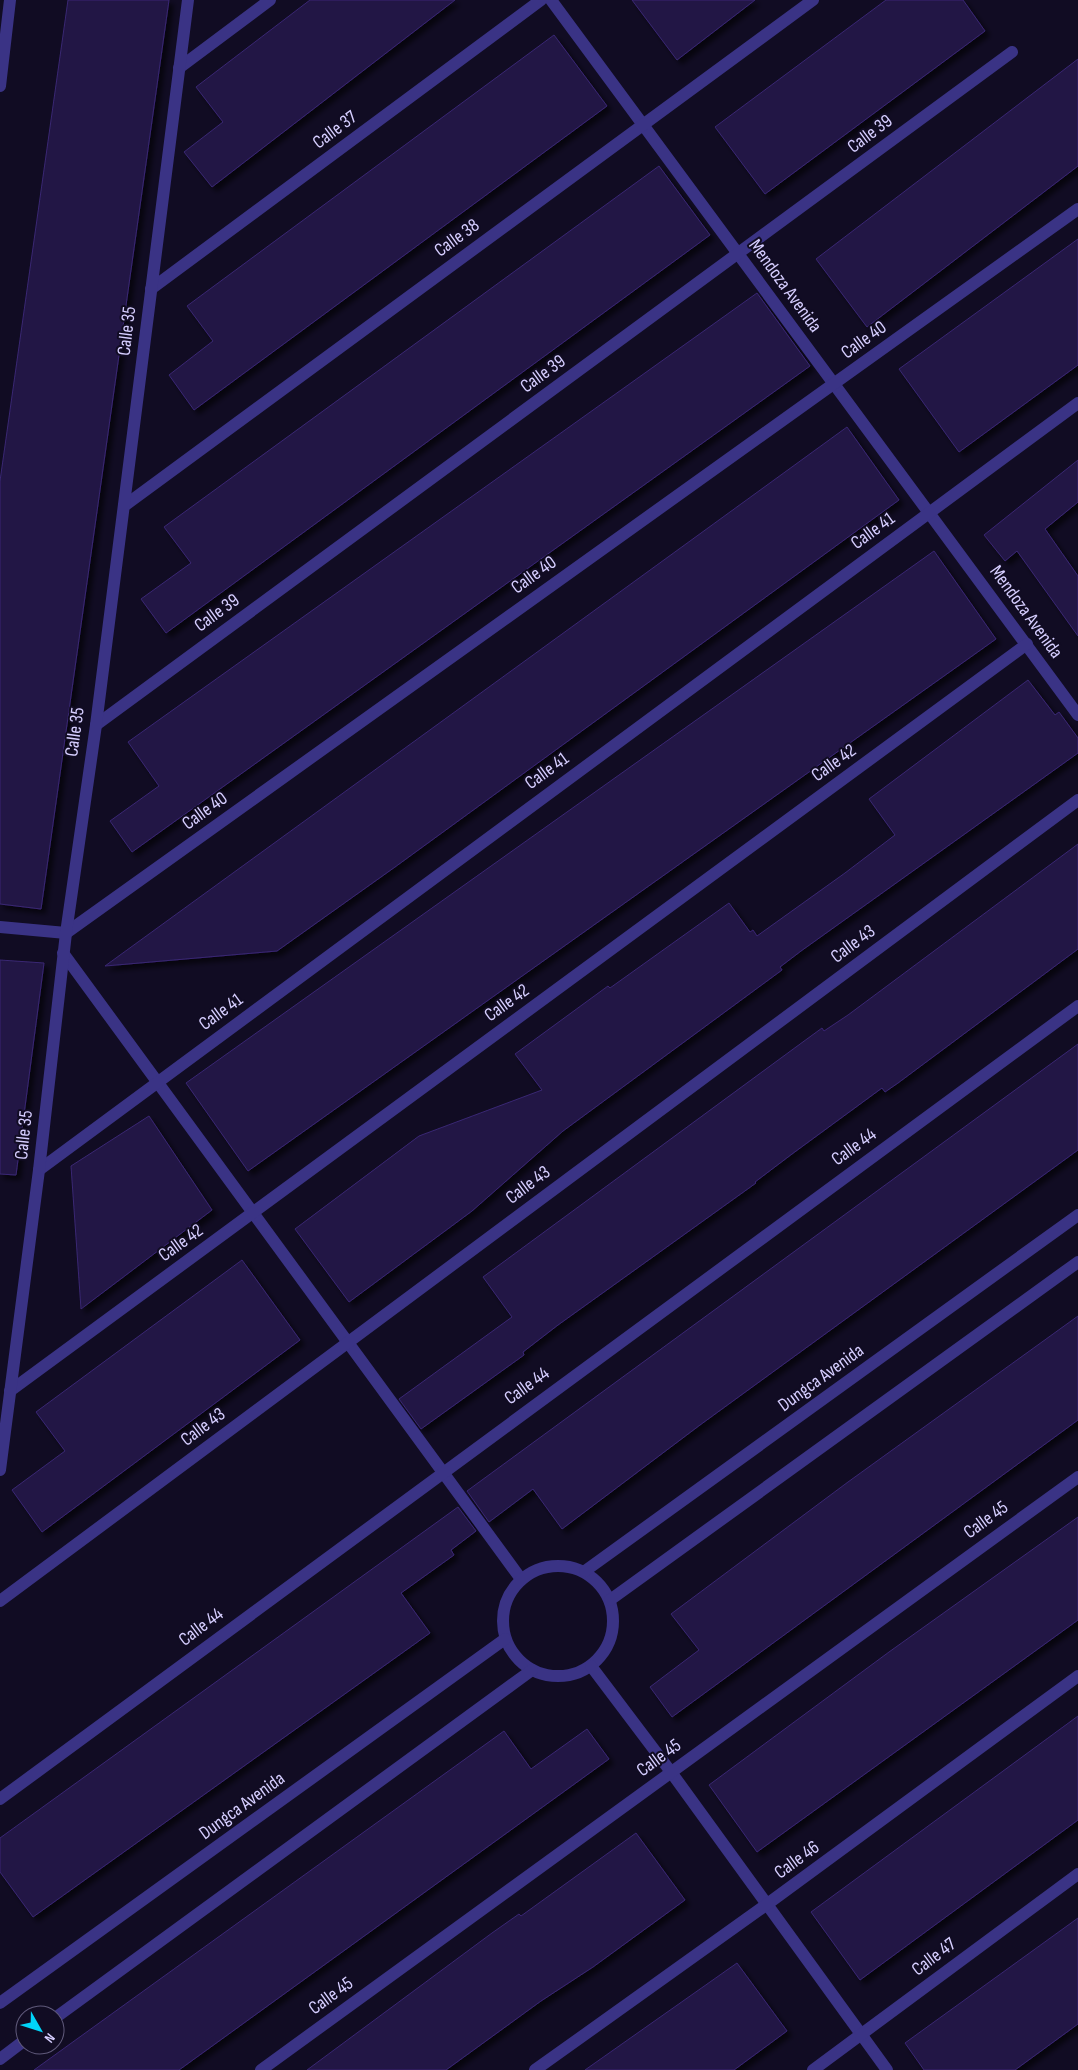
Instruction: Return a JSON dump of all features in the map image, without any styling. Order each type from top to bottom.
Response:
[{"type":"street","points":[[0,0],[10,0],[0,86]]},
{"type":"street","name":"Calle 35","points":[[0,1470],[39,1170],[63,953],[96,725],[188,0]]},
{"type":"street","points":[[179,68],[270,0]]},
{"type":"street","name":"Calle 37","points":[[151,289],[541,0]]},
{"type":"street","name":"Mendoza Avenida","points":[[552,0],[1078,714]]},
{"type":"street","name":"Calle 38","points":[[124,506],[813,0]]},
{"type":"street","name":"Calle 39","points":[[96,725],[1012,52]]},
{"type":"street","name":"Calle 40","points":[[66,933],[1078,209]]},
{"type":"street","name":"Calle 41","points":[[39,1170],[1078,403]]},
{"type":"street","name":"Calle 42","points":[[10,1392],[1026,644]]},
{"type":"street","name":"Calle 43","points":[[0,1601],[1078,800]]},
{"type":"street","points":[[0,927],[66,933]]},
{"type":"street","points":[[63,953],[521,1579]]},
{"type":"street","name":"Calle 44","points":[[0,1799],[443,1471],[1078,1006]]},
{"type":"street","name":"Dungca Avenida","points":[[585,1571],[1078,1215]]},
{"type":"street","points":[[610,1600],[1078,1262]]},
{"type":"street","name":"Calle 45","points":[[261,2070],[1078,1477]]},
{"type":"street","points":[[565,1565],[585,1571],[600,1583],[610,1600],[615,1618],[612,1636],[604,1653],[591,1666],[577,1673],[562,1676],[546,1675],[532,1670],[516,1657],[505,1639],[502,1616],[509,1594],[521,1579],[544,1566],[565,1565]]},
{"type":"street","name":"Dungca Avenida","points":[[0,2003],[505,1639]]},
{"type":"street","points":[[591,1666],[671,1772],[887,2070]]},
{"type":"street","points":[[65,2011],[532,1670]]},
{"type":"street","name":"Calle 46","points":[[535,2070],[766,1905],[1078,1676]]},
{"type":"street","name":"Calle 47","points":[[813,2070],[1078,1874]]},
{"type":"street","points":[[0,2059],[15,2048]]},
{"type":"building","points":[[68,0],[169,0],[41,909],[0,904],[0,481]]},
{"type":"building","points":[[310,0],[455,0],[212,187],[184,152],[223,122],[196,87]]},
{"type":"building","points":[[632,0],[755,0],[677,60]]},
{"type":"building","points":[[886,0],[963,0],[985,31],[765,194],[715,127]]},
{"type":"building","points":[[554,35],[607,106],[194,410],[169,375],[213,341],[187,306]]},
{"type":"building","points":[[1078,59],[1078,166],[867,327],[816,259]]},
{"type":"building","points":[[659,166],[710,235],[166,633],[141,599],[191,563],[164,527]]},
{"type":"building","points":[[1078,239],[1078,365],[959,452],[899,369]]},
{"type":"building","points":[[757,293],[810,366],[132,852],[110,821],[159,786],[128,742]]},
{"type":"building","points":[[847,427],[899,500],[395,867],[277,951],[105,966]]},
{"type":"building","points":[[1078,460],[1078,502],[1045,529],[1078,576],[1078,636],[1017,551],[1005,561],[984,535]]},
{"type":"building","points":[[934,551],[996,639],[248,1171],[186,1083]]},
{"type":"building","points":[[1028,680],[1055,715],[1059,712],[1078,738],[1078,753],[801,951],[780,967],[782,970],[563,1131],[472,1211],[349,1302],[295,1229],[419,1136],[542,1090],[515,1054],[608,986],[610,988],[729,903],[750,932],[753,930],[757,936],[845,873],[895,835],[869,799]]},
{"type":"building","points":[[1078,844],[1078,949],[898,1083],[885,1092],[882,1088],[756,1183],[558,1325],[523,1352],[524,1355],[421,1429],[399,1399],[512,1317],[483,1277],[822,1028],[824,1031],[848,1015]]},
{"type":"building","points":[[0,960],[44,963],[16,1175],[0,1174]]},
{"type":"building","points":[[1078,1044],[1078,1150],[700,1425],[562,1529],[533,1489],[489,1522],[467,1491]]},
{"type":"building","points":[[149,1116],[212,1210],[81,1309],[71,1166]]},
{"type":"building","points":[[242,1260],[300,1340],[42,1532],[12,1490],[65,1451],[36,1412]]},
{"type":"building","points":[[1078,1316],[1078,1420],[672,1717],[650,1687],[699,1650],[671,1614],[848,1482]]},
{"type":"building","points":[[458,1507],[476,1531],[451,1550],[454,1555],[401,1593],[430,1633],[33,1917],[0,1872],[0,1838]]},
{"type":"building","points":[[1078,1517],[1078,1620],[757,1852],[709,1785],[889,1652]]},
{"type":"building","points":[[1078,1716],[1078,1820],[860,1980],[811,1912]]},
{"type":"building","points":[[587,1729],[609,1759],[179,2070],[34,2070],[55,2055],[65,2055],[65,2048],[504,1731],[531,1769]]},
{"type":"building","points":[[636,1833],[685,1900],[593,1967],[541,2001],[446,2070],[307,2070],[492,1933],[519,1914],[521,1916]]},
{"type":"building","points":[[1078,1918],[1078,2024],[1015,2070],[924,2070],[905,2043]]},
{"type":"building","points":[[737,1963],[787,2031],[734,2070],[585,2070]]}]
